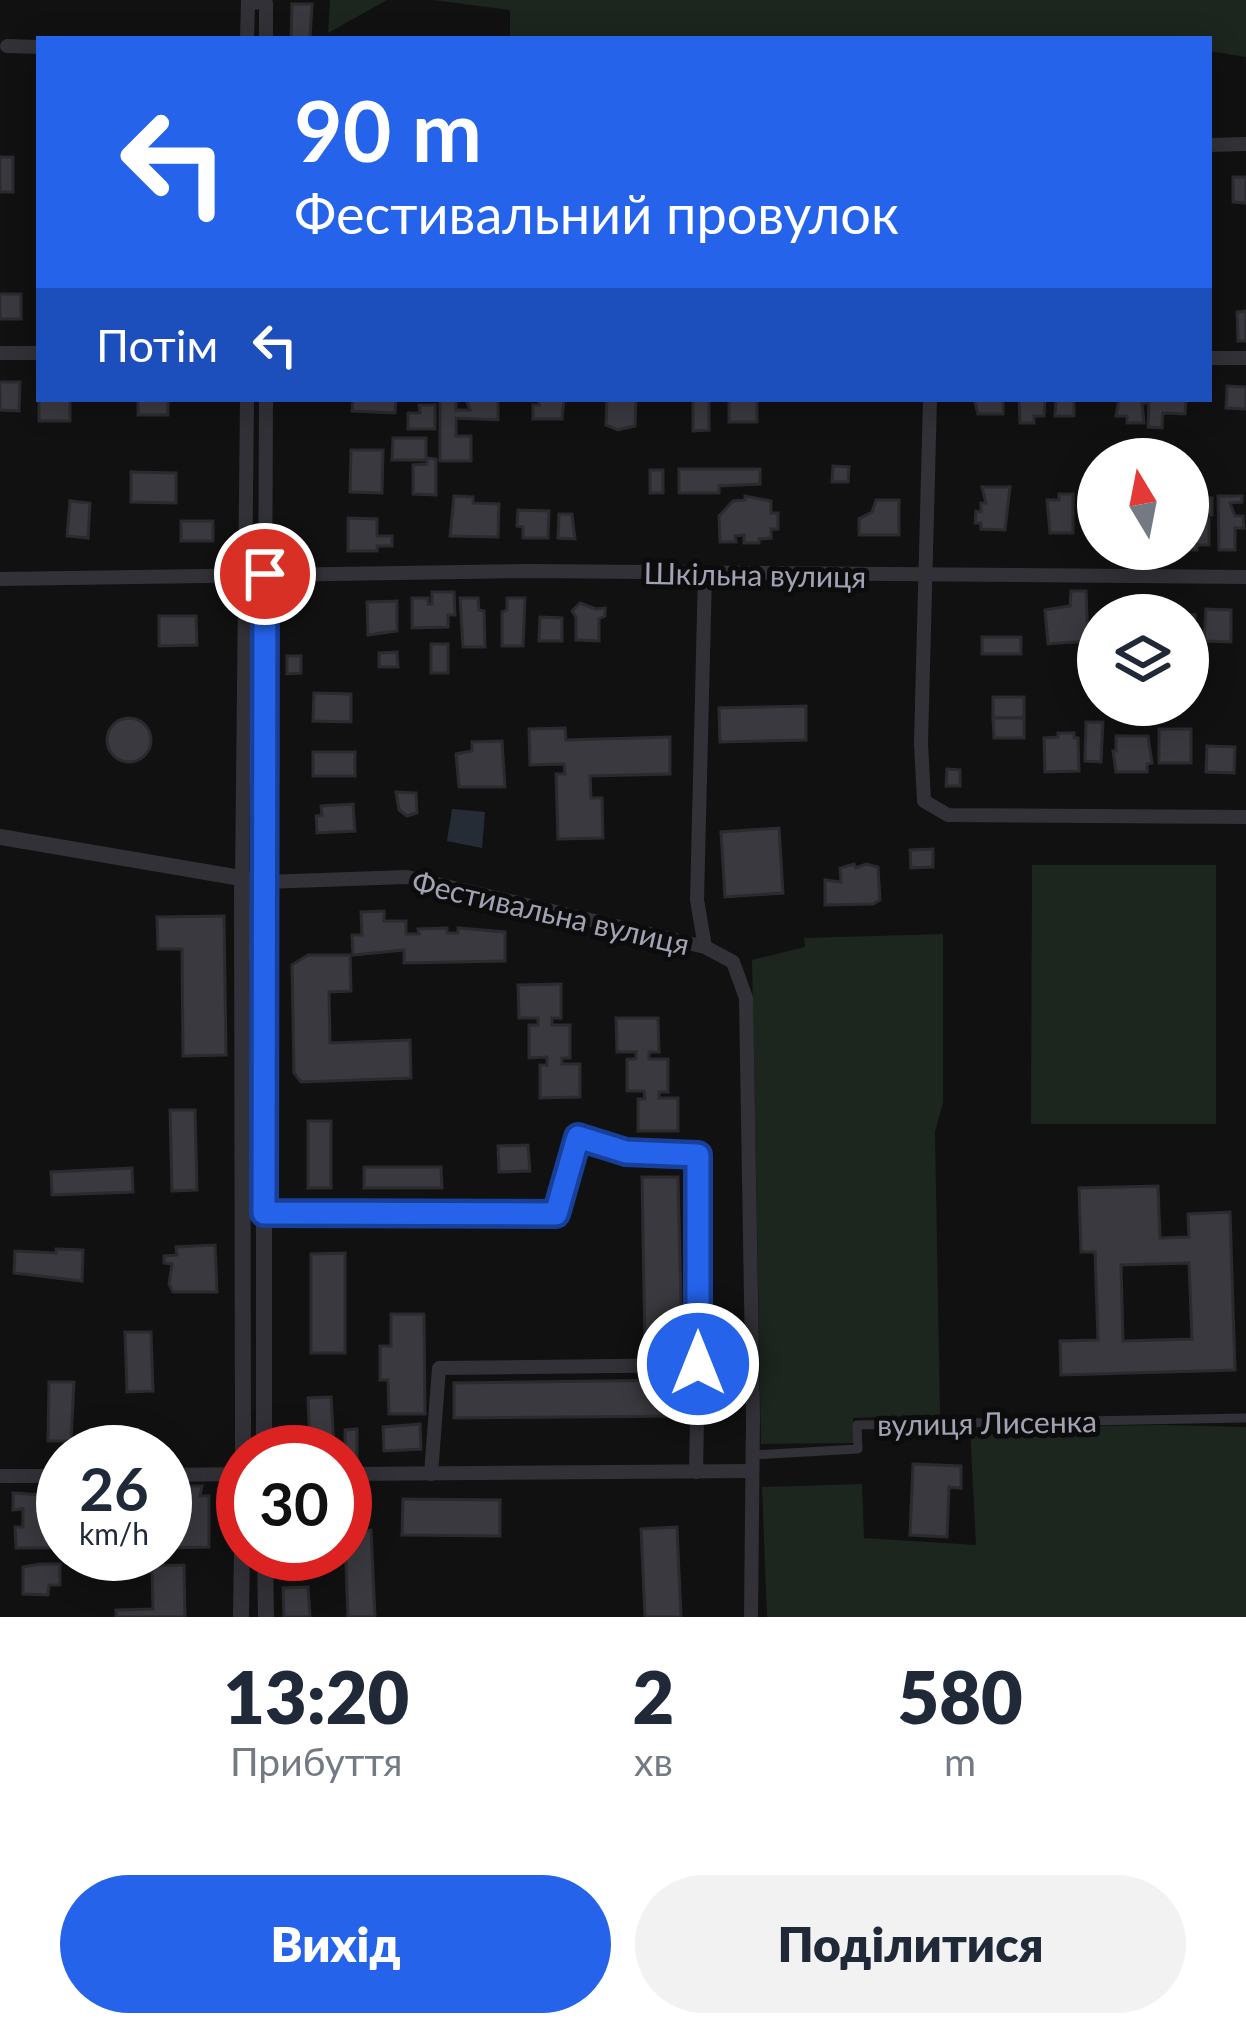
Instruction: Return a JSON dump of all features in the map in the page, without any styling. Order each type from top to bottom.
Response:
[{"type":"street","points":[[248,36],[248,2],[266,3],[266,36]]},
{"type":"street","points":[[7,46],[36,47]]},
{"type":"street","points":[[1212,145],[1246,145]]},
{"type":"street","points":[[0,352],[36,353]]},
{"type":"street","points":[[1212,358],[1246,358]]},
{"type":"street","points":[[243,1425],[247,402]]},
{"type":"street","points":[[264,1425],[266,402]]},
{"type":"street","points":[[930,402],[923,801],[948,814],[1246,817]]},
{"type":"street","points":[[705,573],[698,900],[705,947]]},
{"type":"street","name":"Шкільна вулиця","points":[[0,579],[705,573],[1246,577]]},
{"type":"street","name":"Фестивальна вулиця","points":[[0,837],[242,881],[407,878],[705,947],[733,962],[746,998],[751,1617]]},
{"type":"street","points":[[264,1213],[556,1214],[578,1137],[626,1152],[698,1155],[696,1472]]},
{"type":"street","points":[[431,1474],[439,1368],[698,1364]]},
{"type":"street","name":"вулиця Лисенка","points":[[372,1474],[696,1472],[858,1449],[857,1425],[1246,1418]]},
{"type":"street","points":[[0,1476],[36,1476]]},
{"type":"street","points":[[241,1617],[242,1581]]},
{"type":"street","points":[[266,1581],[266,1617]]},
{"type":"shaded area","points":[[330,0],[387,0],[328,33]]},
{"type":"shaded area","points":[[433,0],[1246,0],[1246,57],[1212,51],[1212,36],[510,36],[510,10]]},
{"type":"shaded area","points":[[452,809],[485,812],[482,848],[447,841]]},
{"type":"shaded area","points":[[1032,865],[1216,865],[1216,1124],[1031,1124]]},
{"type":"shaded area","points":[[943,934],[943,1103],[935,1132],[940,1415],[853,1418],[855,1443],[761,1444],[752,960],[805,947],[804,938]]},
{"type":"shaded area","points":[[1246,1427],[1246,1617],[767,1617],[762,1487],[862,1484],[864,1538],[976,1545],[970,1428]]},
{"type":"building","points":[[292,4],[312,4],[310,36],[291,36]]},
{"type":"building","points":[[0,157],[13,157],[13,192],[0,192]]},
{"type":"building","points":[[1233,177],[1246,177],[1246,203],[1233,202]]},
{"type":"building","points":[[0,294],[21,294],[21,319],[0,319]]},
{"type":"building","points":[[1246,311],[1246,341],[1238,341],[1237,312]]},
{"type":"building","points":[[0,382],[20,382],[19,411],[0,410]]},
{"type":"building","points":[[1227,386],[1246,387],[1246,409],[1226,408]]},
{"type":"building","points":[[39,402],[70,402],[70,421],[39,421]]},
{"type":"building","points":[[138,402],[168,402],[168,415],[138,415]]},
{"type":"building","points":[[353,402],[396,402],[395,413],[352,411]]},
{"type":"building","points":[[440,402],[456,402],[456,410],[470,410],[467,402],[498,402],[498,420],[456,418],[456,436],[471,436],[471,461],[440,461]]},
{"type":"building","points":[[564,402],[562,419],[533,419],[533,405]]},
{"type":"building","points":[[607,402],[636,402],[635,426],[618,430],[606,425]]},
{"type":"building","points":[[693,402],[709,402],[709,430],[693,431]]},
{"type":"building","points":[[729,402],[757,402],[757,422],[729,422]]},
{"type":"building","points":[[975,402],[1003,402],[1003,414],[978,414]]},
{"type":"building","points":[[1019,402],[1045,402],[1044,416],[1034,416],[1034,423],[1020,423]]},
{"type":"building","points":[[1056,402],[1074,402],[1074,416],[1055,416]]},
{"type":"building","points":[[1118,402],[1147,402],[1142,403],[1144,423],[1127,423],[1127,416],[1116,416]]},
{"type":"building","points":[[1149,402],[1186,402],[1185,414],[1163,413],[1162,428],[1148,427]]},
{"type":"building","points":[[419,405],[435,405],[435,429],[408,429],[408,413],[420,413]]},
{"type":"building","points":[[393,438],[426,438],[426,460],[392,460]]},
{"type":"building","points":[[351,450],[383,450],[382,493],[350,492]]},
{"type":"building","points":[[427,458],[436,459],[436,495],[413,494],[413,465],[427,464]]},
{"type":"building","points":[[833,466],[849,467],[848,482],[832,482]]},
{"type":"building","points":[[679,469],[760,469],[760,484],[719,486],[719,493],[679,493]]},
{"type":"building","points":[[650,470],[663,470],[663,493],[650,493]]},
{"type":"building","points":[[131,472],[176,473],[176,503],[131,502]]},
{"type":"building","points":[[982,487],[1010,487],[1005,530],[981,529],[981,523],[975,523],[976,511],[981,512],[981,503],[986,503]]},
{"type":"building","points":[[1059,494],[1073,494],[1073,533],[1050,533],[1047,500],[1059,500]]},
{"type":"building","points":[[454,496],[499,504],[498,537],[450,536]]},
{"type":"building","points":[[745,496],[771,501],[771,513],[778,513],[778,529],[771,529],[771,538],[759,539],[759,543],[744,543],[744,535],[735,536],[736,542],[720,542],[719,516]]},
{"type":"building","points":[[1218,496],[1242,496],[1242,502],[1230,503],[1235,516],[1243,516],[1244,528],[1235,528],[1235,550],[1219,550]]},
{"type":"building","points":[[876,500],[899,500],[899,535],[859,535],[859,519],[872,512]]},
{"type":"building","points":[[70,501],[90,503],[88,538],[67,536]]},
{"type":"building","points":[[518,510],[549,511],[548,538],[523,538],[523,527],[517,526]]},
{"type":"building","points":[[559,514],[572,514],[575,539],[558,538]]},
{"type":"building","points":[[348,518],[377,519],[377,536],[392,536],[392,546],[348,551]]},
{"type":"building","points":[[181,521],[213,521],[213,541],[181,541]]},
{"type":"building","points":[[1071,591],[1086,591],[1077,594],[1077,642],[1048,644],[1045,610],[1070,606]]},
{"type":"building","points":[[432,592],[454,592],[455,615],[448,615],[448,627],[412,628],[412,598],[428,598],[432,604]]},
{"type":"building","points":[[460,598],[478,598],[479,610],[484,611],[485,647],[463,647]]},
{"type":"building","points":[[507,598],[525,598],[523,646],[502,646]]},
{"type":"building","points":[[397,601],[397,631],[368,635],[367,602]]},
{"type":"building","points":[[580,603],[605,608],[605,616],[599,619],[599,641],[576,640],[572,611]]},
{"type":"building","points":[[1209,609],[1231,610],[1231,642],[1209,641]]},
{"type":"building","points":[[159,616],[196,616],[197,645],[159,646]]},
{"type":"building","points":[[540,617],[562,618],[562,641],[539,641]]},
{"type":"building","points":[[982,637],[1021,637],[1021,654],[982,654]]},
{"type":"building","points":[[431,644],[448,644],[448,673],[431,673]]},
{"type":"building","points":[[397,652],[398,667],[379,667],[379,653]]},
{"type":"building","points":[[287,656],[301,656],[301,673],[287,674]]},
{"type":"building","points":[[314,693],[351,694],[351,722],[313,721]]},
{"type":"building","points":[[993,697],[1024,697],[1024,718],[993,718]]},
{"type":"building","points":[[806,706],[806,740],[720,742],[719,708]]},
{"type":"building","points":[[129,718],[144,725],[151,740],[144,755],[129,762],[114,755],[107,740],[114,725]]},
{"type":"building","points":[[993,718],[1024,718],[1024,738],[994,738]]},
{"type":"building","points":[[1086,726],[1103,726],[1101,762],[1085,761]]},
{"type":"building","points":[[565,728],[566,740],[670,737],[670,774],[590,776],[591,798],[602,798],[603,838],[558,839],[556,774],[565,774],[564,764],[530,765],[529,729]]},
{"type":"building","points":[[1159,729],[1191,729],[1191,763],[1159,763]]},
{"type":"building","points":[[1058,733],[1074,733],[1078,738],[1079,771],[1045,772],[1044,738],[1058,737]]},
{"type":"building","points":[[1116,736],[1148,736],[1152,763],[1147,764],[1147,772],[1116,772]]},
{"type":"building","points":[[502,741],[505,787],[459,787],[456,754],[472,751],[472,742]]},
{"type":"building","points":[[1207,746],[1235,747],[1234,773],[1206,772]]},
{"type":"building","points":[[313,752],[355,752],[355,776],[313,776]]},
{"type":"building","points":[[947,769],[960,770],[960,786],[946,786]]},
{"type":"building","points":[[396,792],[416,793],[417,813],[407,816],[399,810]]},
{"type":"building","points":[[353,804],[355,831],[317,833],[321,806]]},
{"type":"building","points":[[779,828],[783,893],[725,897],[721,832]]},
{"type":"building","points":[[933,849],[933,867],[911,868],[910,850]]},
{"type":"building","points":[[854,864],[856,868],[878,867],[880,900],[825,905],[825,880],[841,882],[840,868]]},
{"type":"building","points":[[384,911],[384,921],[406,921],[406,934],[447,928],[447,933],[458,933],[458,928],[505,932],[505,961],[404,963],[404,950],[353,955],[352,935],[362,935],[361,912]]},
{"type":"building","points":[[224,916],[226,1055],[183,1056],[182,949],[158,949],[157,917]]},
{"type":"building","points":[[308,955],[350,955],[351,991],[329,992],[330,1043],[410,1040],[411,1078],[301,1082],[294,1073],[292,965]]},
{"type":"building","points":[[561,984],[561,1018],[552,1018],[552,1025],[570,1025],[570,1058],[562,1058],[562,1064],[580,1064],[580,1097],[540,1098],[540,1065],[547,1065],[547,1057],[529,1058],[529,1025],[538,1025],[538,1018],[519,1018],[518,985]]},
{"type":"building","points":[[616,1018],[658,1018],[659,1052],[649,1052],[649,1059],[668,1059],[668,1092],[659,1092],[659,1098],[678,1098],[678,1131],[638,1131],[638,1099],[645,1099],[644,1091],[627,1091],[627,1059],[636,1059],[636,1052],[617,1052]]},
{"type":"building","points":[[170,1110],[195,1110],[197,1190],[172,1191]]},
{"type":"building","points":[[308,1121],[331,1121],[331,1188],[308,1188]]},
{"type":"building","points":[[528,1145],[530,1171],[499,1172],[498,1146]]},
{"type":"building","points":[[364,1167],[441,1167],[442,1188],[364,1188]]},
{"type":"building","points":[[132,1168],[133,1192],[52,1195],[51,1172]]},
{"type":"building","points":[[642,1177],[678,1177],[682,1347],[645,1348]]},
{"type":"building","points":[[1158,1186],[1160,1238],[1189,1237],[1188,1214],[1230,1212],[1235,1370],[1061,1375],[1060,1341],[1098,1340],[1095,1252],[1081,1252],[1079,1188]],"holes":[[[1189,1263],[1192,1339],[1123,1341],[1121,1265]]]},
{"type":"building","points":[[215,1245],[217,1292],[173,1292],[169,1284],[172,1264],[164,1263],[164,1256],[177,1255],[176,1247]]},
{"type":"building","points":[[56,1249],[83,1250],[82,1281],[14,1273],[15,1251],[56,1253]]},
{"type":"building","points":[[345,1253],[345,1353],[311,1353],[311,1254]]},
{"type":"building","points":[[391,1314],[424,1314],[425,1414],[389,1414],[388,1380],[380,1380],[380,1346],[391,1346]]},
{"type":"building","points":[[125,1332],[151,1332],[153,1391],[127,1392]]},
{"type":"building","points":[[680,1380],[680,1416],[454,1418],[454,1383]]},
{"type":"building","points":[[49,1382],[74,1382],[72,1425],[48,1425]]},
{"type":"building","points":[[331,1397],[333,1425],[309,1425],[308,1398]]},
{"type":"building","points":[[420,1424],[421,1449],[384,1451],[383,1427]]},
{"type":"building","points":[[913,1464],[961,1466],[961,1488],[949,1487],[947,1537],[910,1535]]},
{"type":"building","points":[[192,1486],[202,1486],[200,1496],[209,1496],[209,1547],[192,1547]]},
{"type":"building","points":[[13,1493],[36,1495],[36,1548],[16,1548],[15,1527],[23,1527],[23,1509],[13,1510]]},
{"type":"building","points":[[403,1499],[500,1500],[500,1536],[402,1535]]},
{"type":"building","points":[[677,1527],[681,1617],[645,1617],[641,1529]]},
{"type":"building","points":[[372,1552],[375,1617],[348,1617],[347,1581],[372,1581]]},
{"type":"building","points":[[36,1565],[36,1581],[60,1581],[60,1585],[49,1585],[48,1595],[23,1594],[23,1567]]},
{"type":"building","points":[[152,1581],[184,1581],[185,1617],[116,1617],[116,1610],[153,1609]]},
{"type":"building","points":[[308,1587],[310,1617],[284,1617],[283,1588]]},
{"type":"route","points":[[265,574],[264,1213],[556,1214],[578,1137],[626,1152],[698,1155],[698,1364]]}]
